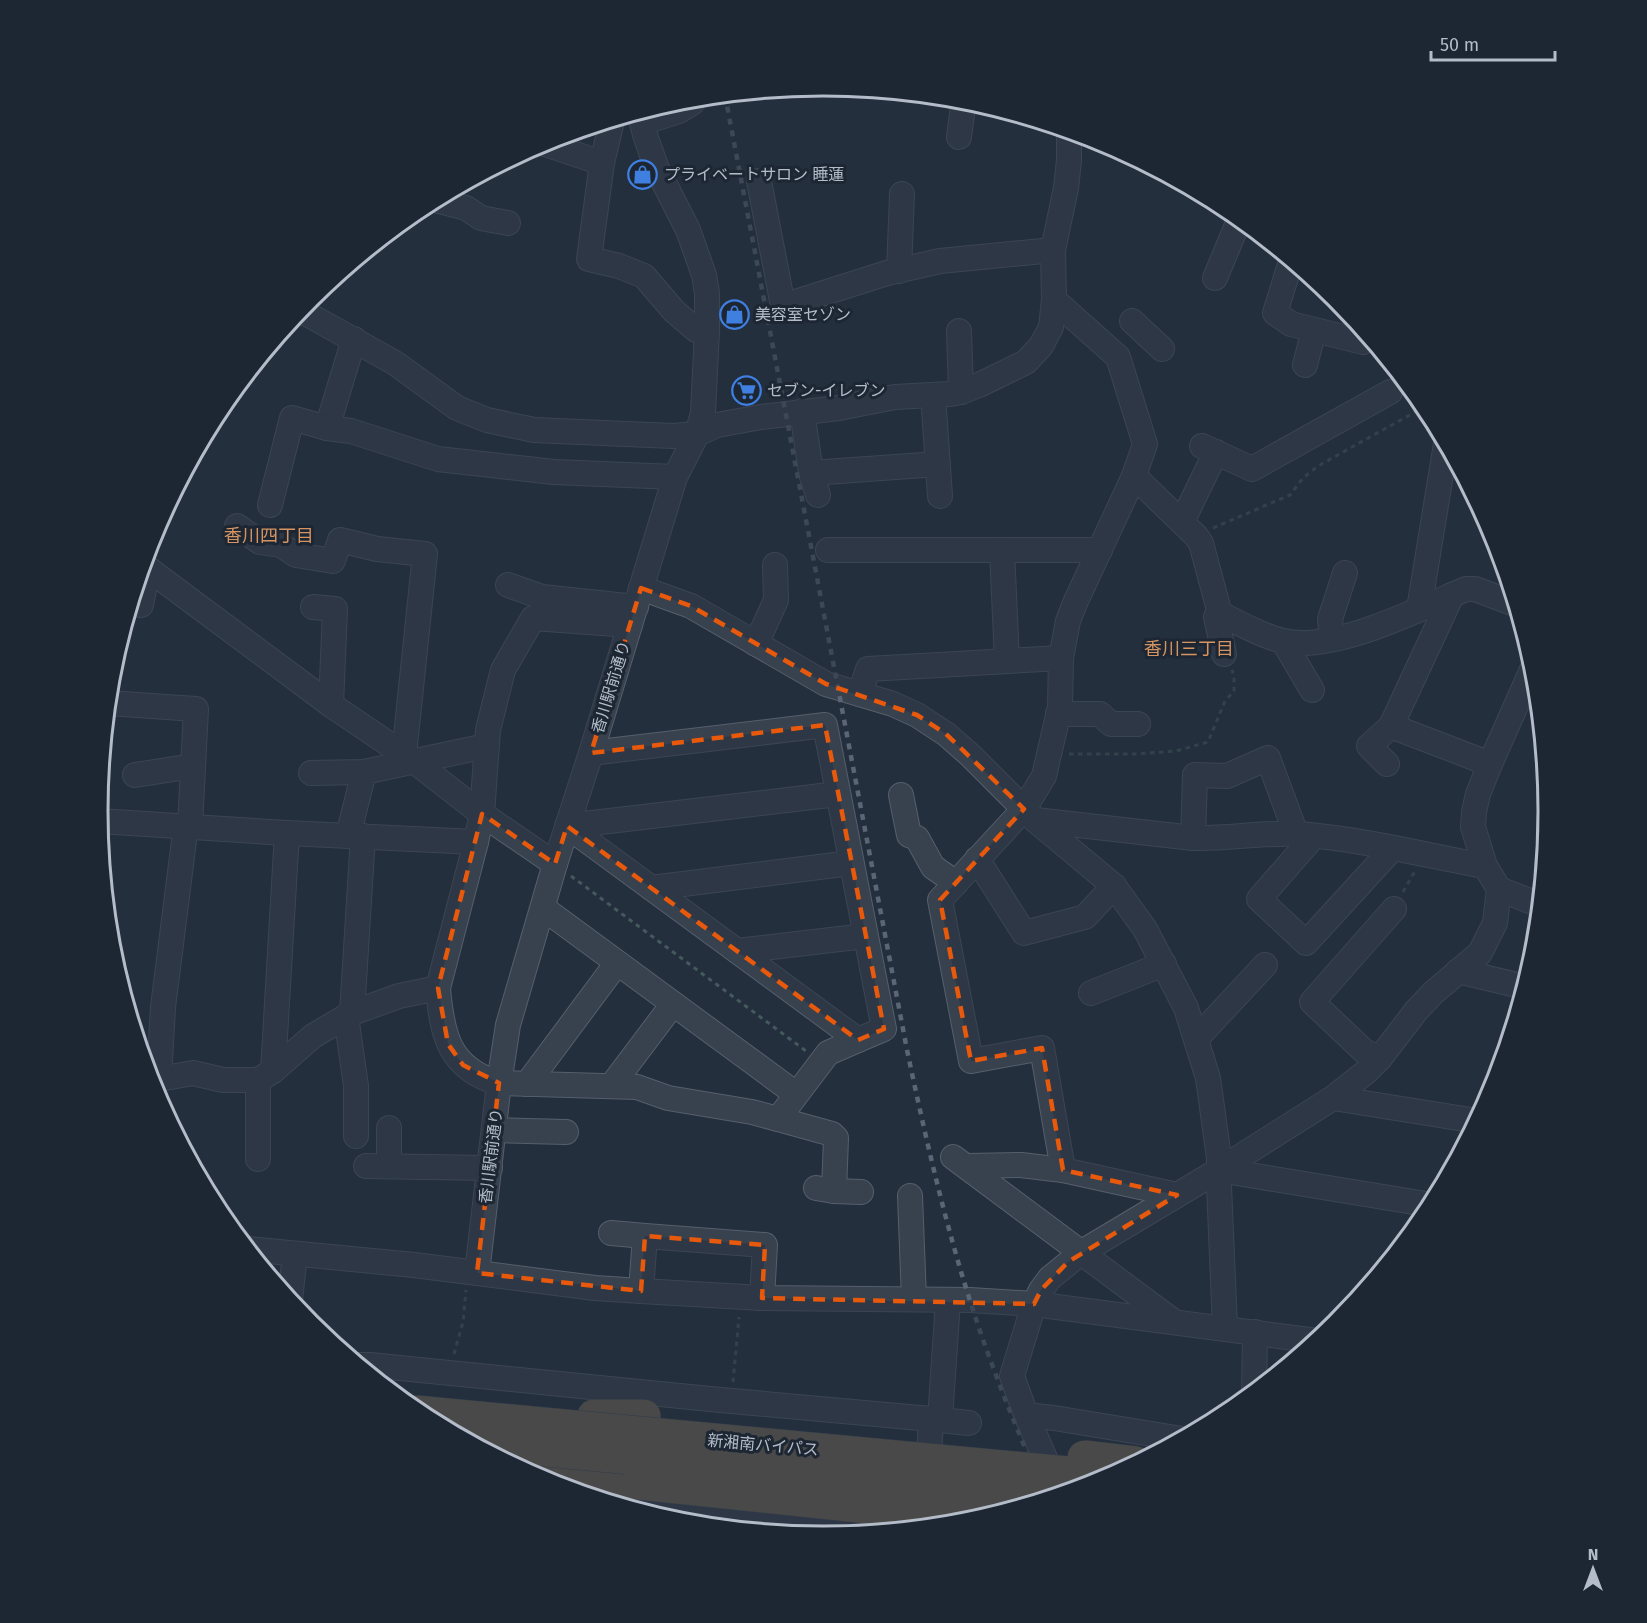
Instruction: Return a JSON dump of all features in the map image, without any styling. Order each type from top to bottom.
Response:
[{"type":"highway","points":[[424,1404],[485,1412],[545,1424]]},
{"type":"highway","name":"新湘南バイパス","points":[[439,1414],[1091,1475]]},
{"type":"highway","points":[[443,1417],[644,1416],[902,1436],[1122,1461]]},
{"type":"highway","name":"新湘南バイパス","points":[[492,1445],[1031,1496]]},
{"type":"highway","points":[[531,1464],[564,1472],[638,1483],[953,1515]]},
{"type":"street","points":[[959,136],[963,110]]},
{"type":"street","name":"香川駅前通り","points":[[471,1273],[490,1168],[508,1025],[555,864],[675,477],[697,434],[703,413],[707,330],[707,293],[704,275],[688,230],[657,170],[641,119]]},
{"type":"street","points":[[610,129],[602,163],[589,259],[619,266],[644,276],[674,311],[696,330],[707,330]]},
{"type":"street","points":[[309,315],[395,363],[457,408],[487,420],[534,430],[673,436],[697,434],[717,425],[802,411],[839,408],[895,397],[961,392],[979,386],[1026,362],[1041,346],[1051,327],[1054,300],[1053,250],[1066,188],[1069,140]]},
{"type":"street","points":[[556,148],[602,163]]},
{"type":"street","points":[[759,181],[783,306],[898,271],[940,261],[1053,250]]},
{"type":"street","points":[[898,271],[902,194]]},
{"type":"street","points":[[448,203],[466,208],[481,218],[508,223]]},
{"type":"street","points":[[1215,278],[1236,228]]},
{"type":"street","points":[[1289,269],[1275,313],[1291,324],[1363,342]]},
{"type":"street","points":[[1054,300],[1118,357],[1145,444],[1134,476],[1068,621],[1061,658],[1060,707],[1044,776],[1029,814],[977,860],[940,900],[971,1060],[1042,1048],[1063,1170]]},
{"type":"street","points":[[1118,357],[1138,326],[1162,349]]},
{"type":"street","points":[[1305,365],[1314,330]]},
{"type":"street","points":[[959,331],[961,392]]},
{"type":"street","points":[[327,428],[354,339]]},
{"type":"street","points":[[1189,529],[1209,449],[1252,469],[1390,392]]},
{"type":"street","points":[[933,395],[940,496]]},
{"type":"street","points":[[802,411],[814,484],[938,464]]},
{"type":"street","points":[[270,505],[292,418],[327,428],[351,431],[438,459],[554,472],[675,477]]},
{"type":"street","points":[[1419,609],[1444,456]]},
{"type":"street","points":[[1134,476],[1201,543],[1220,614]]},
{"type":"street","points":[[237,526],[260,542],[281,546],[297,555],[333,561],[340,540],[377,549],[425,554],[409,758]]},
{"type":"street","points":[[828,550],[1100,550]]},
{"type":"street","points":[[1002,550],[1007,661]]},
{"type":"street","points":[[756,644],[776,600],[775,565]]},
{"type":"street","points":[[150,570],[331,705],[409,758],[482,814],[555,864]]},
{"type":"street","points":[[1337,638],[1331,629],[1330,619],[1346,573]]},
{"type":"street","points":[[508,585],[542,597],[636,606],[691,606],[826,684],[893,704],[917,715],[946,734],[1029,814],[1114,885],[1145,929],[1186,1008],[1208,1078],[1219,1158],[1225,1328]]},
{"type":"street","points":[[1220,614],[1283,641],[1308,644],[1337,638],[1393,620],[1466,589],[1475,589],[1507,601]]},
{"type":"street","points":[[1387,764],[1369,746],[1391,726],[1452,595]]},
{"type":"street","points":[[636,606],[533,618],[503,670],[488,730],[482,814],[438,988],[440,1016],[448,1044],[463,1065],[484,1079],[499,1083],[637,1087],[668,1098],[752,1112],[832,1134],[836,1138],[825,1189],[861,1191]]},
{"type":"street","points":[[313,607],[335,609],[331,705]]},
{"type":"street","points":[[1220,614],[1216,617],[1224,654]]},
{"type":"street","points":[[1283,641],[1312,690]]},
{"type":"street","points":[[860,694],[868,669],[1061,658]]},
{"type":"street","points":[[1527,682],[1490,764],[1474,812],[1473,827],[1485,866],[1500,889],[1533,902]]},
{"type":"street","points":[[116,704],[196,709],[188,826],[155,1067]]},
{"type":"street","points":[[1058,714],[1100,714],[1111,724],[1138,724]]},
{"type":"street","points":[[591,753],[825,725],[884,1029],[828,1053],[778,1119]]},
{"type":"street","points":[[1391,726],[1490,764]]},
{"type":"street","points":[[311,772],[364,772],[409,758],[486,746]]},
{"type":"street","points":[[1193,838],[1195,775],[1227,776],[1268,758],[1305,835]]},
{"type":"street","points":[[135,775],[193,766]]},
{"type":"street","points":[[356,1136],[356,1086],[349,1014],[355,836],[364,772]]},
{"type":"street","points":[[567,826],[838,794]]},
{"type":"street","points":[[901,795],[909,835],[917,838],[933,867],[956,883]]},
{"type":"street","points":[[1029,814],[1193,838],[1305,835],[1346,839],[1485,866]]},
{"type":"street","points":[[108,822],[476,842]]},
{"type":"street","points":[[567,826],[858,1040]]},
{"type":"street","points":[[258,1159],[287,833]]},
{"type":"street","points":[[1305,835],[1259,898],[1306,943],[1393,848]]},
{"type":"street","points":[[977,860],[1024,933],[1085,916],[1114,885]]},
{"type":"street","points":[[651,888],[851,863]]},
{"type":"street","points":[[1058,1487],[1026,1415],[1012,1376],[1034,1304],[1041,1290],[1050,1278],[1082,1252],[1333,1098],[1366,1072],[1422,1005],[1480,953],[1495,923],[1500,889]]},
{"type":"street","points":[[543,908],[796,1094]]},
{"type":"street","points":[[1380,1058],[1365,1052],[1312,1002],[1394,909]]},
{"type":"street","points":[[737,951],[866,936]]},
{"type":"street","points":[[527,1083],[617,963]]},
{"type":"street","points":[[1091,993],[1164,964]]},
{"type":"street","points":[[1196,1039],[1265,965]]},
{"type":"street","points":[[1458,971],[1518,985]]},
{"type":"street","points":[[160,1078],[193,1073],[223,1080],[266,1075],[313,1036],[349,1014],[399,996],[438,988]]},
{"type":"street","points":[[612,1085],[673,1004]]},
{"type":"street","points":[[1333,1098],[1469,1120]]},
{"type":"street","points":[[390,1128],[378,1166],[490,1168]]},
{"type":"street","points":[[494,1130],[566,1132]]},
{"type":"street","points":[[1175,1322],[960,1162],[1063,1170],[1177,1195]]},
{"type":"street","points":[[1219,1170],[1422,1203]]},
{"type":"street","points":[[914,1299],[916,1207]]},
{"type":"street","points":[[611,1233],[765,1245],[751,1297]]},
{"type":"street","points":[[641,1291],[645,1236]]},
{"type":"street","points":[[259,1250],[414,1265],[595,1288],[751,1297],[914,1299],[1034,1304],[1305,1339]]},
{"type":"street","points":[[291,1289],[295,1254]]},
{"type":"street","points":[[925,1520],[948,1300]]},
{"type":"street","points":[[1254,1382],[1255,1332]]},
{"type":"street","points":[[373,1366],[969,1423]]},
{"type":"street","points":[[1026,1415],[1170,1437]]},
{"type":"street","points":[[641,1504],[789,1526]]},
{"type":"path","points":[[1189,529],[1290,495],[1303,478],[1318,466],[1415,410]]},
{"type":"path","points":[[1049,754],[1176,751],[1208,742],[1226,701],[1234,691],[1234,677],[1229,658],[1224,654]]},
{"type":"path","points":[[1394,909],[1424,855]]},
{"type":"path","points":[[555,864],[821,1062]]},
{"type":"path","points":[[448,1373],[464,1322],[471,1273]]},
{"type":"path","points":[[731,1401],[751,1297]]},
{"type":"highlighted area","points":[[641,588],[691,606],[826,684],[917,715],[946,734],[1024,809],[940,900],[971,1061],[1042,1048],[1063,1170],[1177,1195],[1068,1262],[1041,1290],[1034,1304],[762,1298],[765,1245],[645,1236],[641,1291],[477,1273],[499,1083],[463,1065],[448,1044],[438,988],[482,814],[555,864],[567,826],[858,1040],[884,1029],[825,725],[591,753]]},
{"type":"railway","points":[[726,103],[907,1050],[924,1128],[953,1245],[977,1321],[1003,1394],[1044,1492]]},
{"type":"place","name":"プライベートサロン 睡蓮","points":[[643,174]]},
{"type":"place","name":"美容室セゾン","points":[[734,314]]},
{"type":"place","name":"セブン-イレブン","points":[[746,390]]},
{"type":"district","name":"香川四丁目","points":[[269,536]]},
{"type":"district","name":"香川三丁目","points":[[1189,649]]}]
